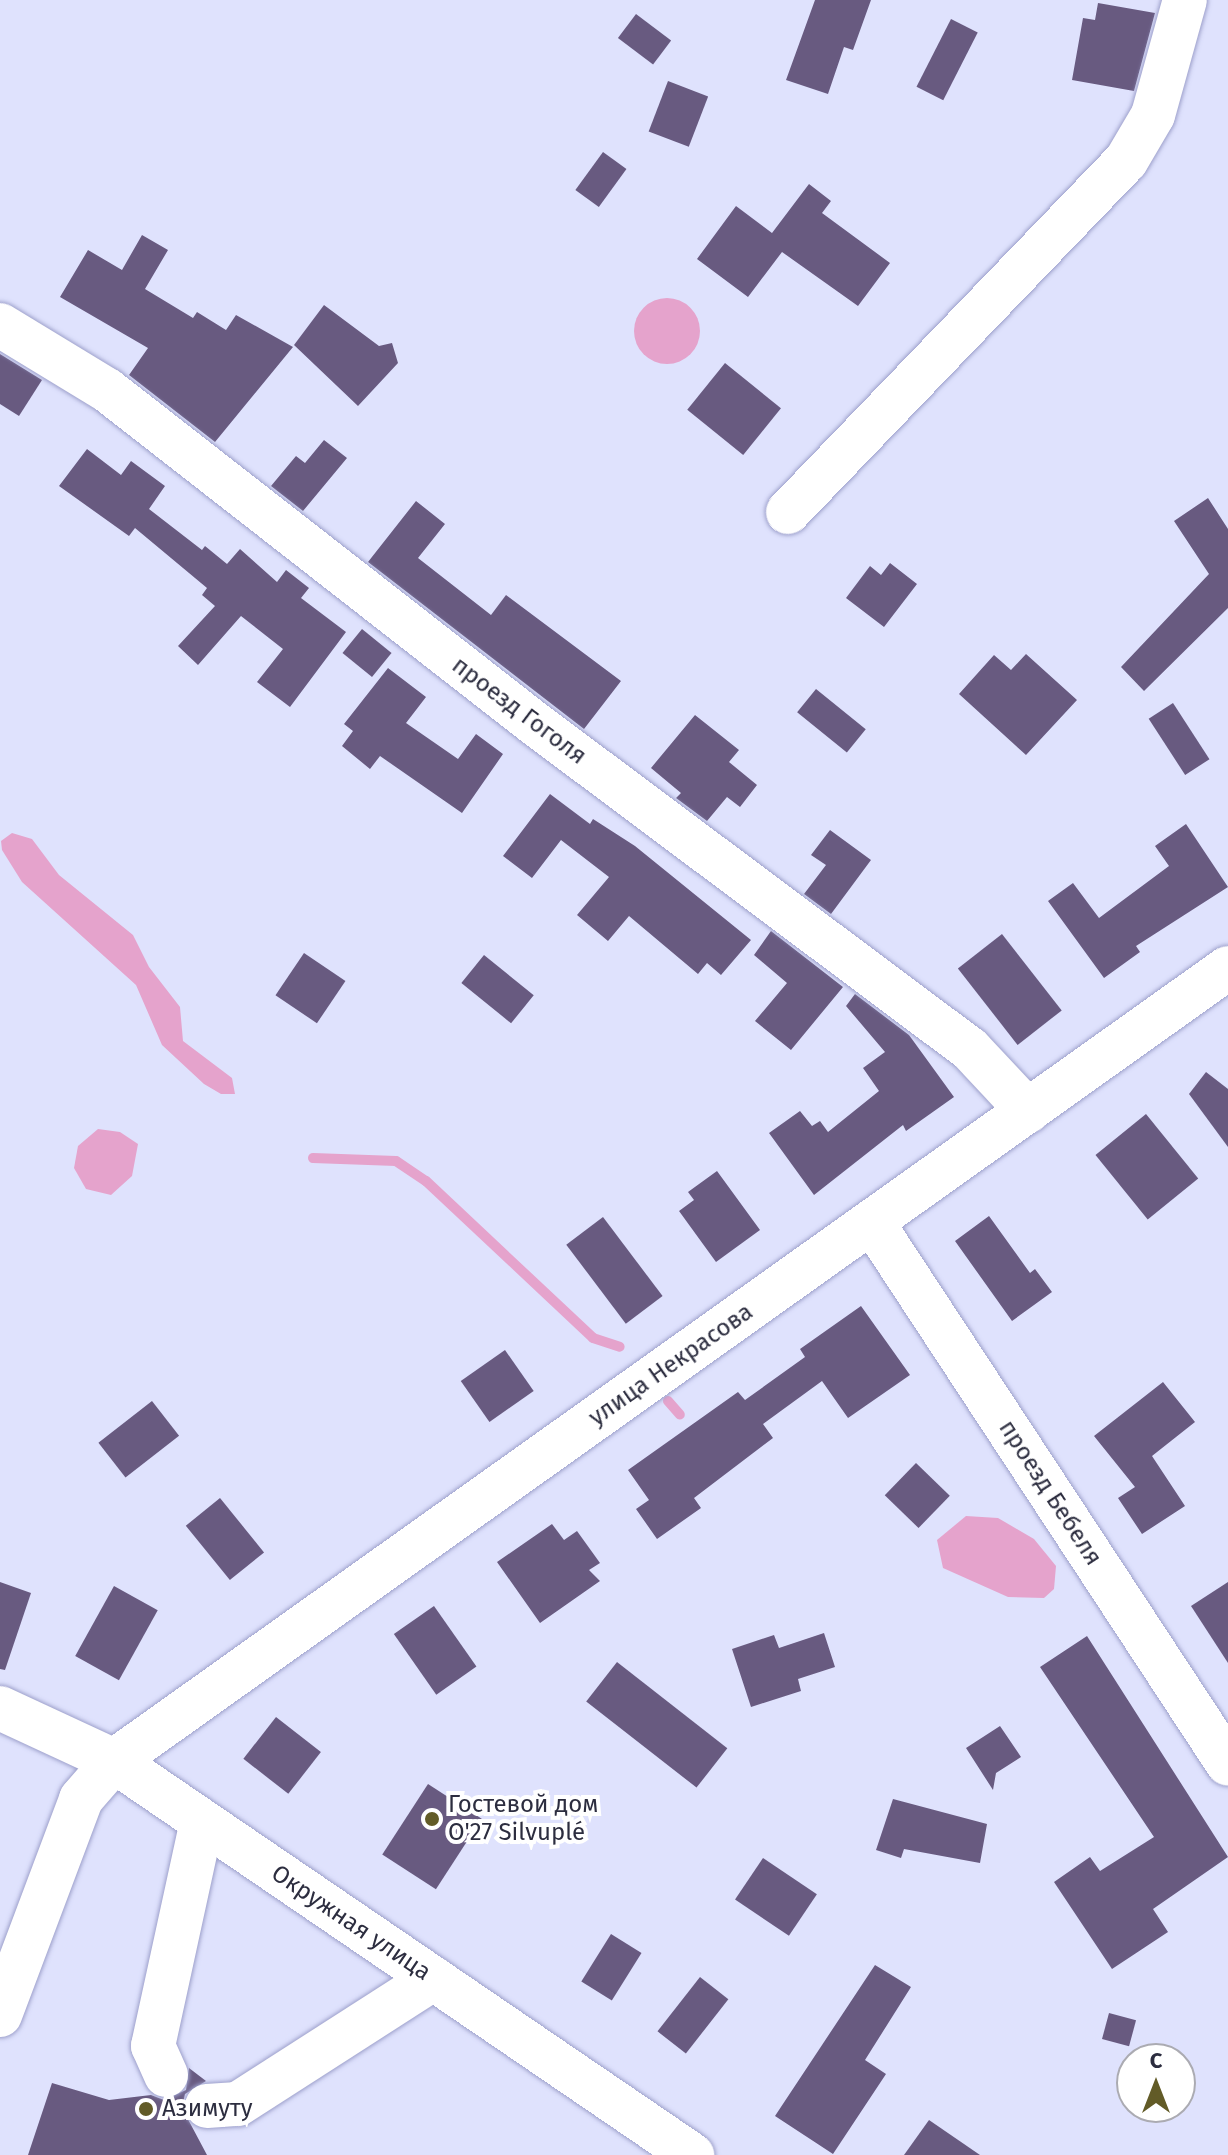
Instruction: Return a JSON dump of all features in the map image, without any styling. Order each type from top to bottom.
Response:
[{"type":"street","points":[[788,512],[1126,161],[1153,115],[1185,0]]},
{"type":"street","name":"проезд Гоголя","points":[[0,325],[107,390],[534,723],[970,1049],[1028,1111]]},
{"type":"street","name":"улица Некрасова","points":[[1,2012],[81,1799],[114,1761],[1228,968]]},
{"type":"street","name":"проезд Бебеля","points":[[872,1222],[1228,1764]]},
{"type":"street","name":"Окружная улица","points":[[0,1708],[114,1761],[692,2155]]},
{"type":"street","points":[[166,2075],[153,2046],[202,1821]]},
{"type":"street","points":[[207,2106],[238,2104],[433,1979]]},
{"type":"shaded area","points":[[660,298],[674,298],[686,303],[695,312],[700,331],[698,344],[691,355],[674,364],[660,364],[648,359],[639,350],[634,338],[634,324],[639,312],[648,303]]},
{"type":"shaded area","points":[[12,833],[32,839],[59,875],[133,935],[149,967],[180,1007],[183,1041],[232,1078],[235,1094],[221,1094],[204,1084],[162,1045],[136,985],[22,882],[2,850],[1,841]]},
{"type":"shaded area","points":[[98,1129],[120,1132],[138,1144],[132,1176],[111,1195],[86,1189],[74,1168],[78,1146]]},
{"type":"shaded area","points":[[966,1516],[998,1518],[1034,1539],[1056,1566],[1054,1589],[1044,1598],[1008,1597],[943,1568],[937,1540]]},
{"type":"building","points":[[815,0],[871,0],[853,50],[844,47],[828,94],[786,80]]},
{"type":"building","points":[[1098,3],[1155,13],[1134,91],[1072,80],[1083,18],[1095,20]]},
{"type":"building","points":[[636,14],[671,40],[653,64],[618,38]]},
{"type":"building","points":[[951,19],[978,33],[943,100],[916,87]]},
{"type":"building","points":[[668,81],[708,96],[689,147],[649,131]]},
{"type":"building","points":[[603,152],[626,169],[599,207],[575,190]]},
{"type":"building","points":[[809,184],[831,201],[822,213],[890,263],[858,306],[782,252],[748,297],[697,259],[736,206],[772,233]]},
{"type":"building","points":[[142,235],[168,250],[145,289],[193,318],[197,312],[226,330],[236,315],[293,347],[215,442],[129,375],[148,348],[60,297],[88,250],[122,270]]},
{"type":"building","points":[[324,305],[379,346],[392,343],[398,363],[358,406],[294,345]]},
{"type":"building","points":[[0,354],[42,380],[19,416],[0,404]]},
{"type":"building","points":[[725,363],[781,408],[743,455],[687,410]]},
{"type":"building","points":[[324,440],[347,458],[303,511],[271,486],[296,456],[305,463]]},
{"type":"building","points":[[87,449],[121,475],[131,461],[165,486],[149,509],[202,550],[205,546],[227,564],[240,549],[277,582],[286,570],[309,588],[301,598],[346,632],[290,707],[257,682],[283,649],[241,616],[198,665],[178,646],[215,606],[202,595],[207,588],[135,528],[129,536],[59,486]]},
{"type":"building","points":[[1208,498],[1228,529],[1228,608],[1144,691],[1121,667],[1209,574],[1174,521]]},
{"type":"building","points":[[416,501],[445,524],[418,558],[491,615],[506,595],[621,681],[584,729],[368,562]]},
{"type":"building","points":[[890,563],[917,584],[884,627],[846,598],[870,566],[881,575]]},
{"type":"building","points":[[362,629],[392,653],[372,677],[342,653]]},
{"type":"building","points":[[1026,654],[1077,700],[1026,755],[959,694],[994,655],[1011,670]]},
{"type":"building","points":[[388,668],[426,697],[406,723],[458,759],[476,734],[503,754],[462,813],[380,756],[370,769],[342,746],[353,731],[344,724]]},
{"type":"building","points":[[816,689],[866,729],[847,753],[797,712]]},
{"type":"building","points":[[1173,703],[1209,759],[1185,775],[1149,719]]},
{"type":"building","points":[[695,715],[739,750],[729,762],[757,785],[740,807],[727,797],[707,821],[676,798],[681,793],[651,768]]},
{"type":"building","points":[[550,794],[590,824],[593,819],[635,846],[751,940],[721,975],[707,963],[698,974],[629,916],[608,941],[577,915],[609,877],[561,840],[532,878],[503,856]]},
{"type":"building","points":[[1186,824],[1228,887],[1136,946],[1140,952],[1104,978],[1048,901],[1073,883],[1099,918],[1169,866],[1155,846]]},
{"type":"building","points":[[830,830],[871,860],[831,914],[804,894],[826,865],[811,855]]},
{"type":"building","points":[[771,931],[843,987],[791,1050],[755,1021],[787,983],[754,955]]},
{"type":"building","points":[[1002,934],[1062,1010],[1018,1045],[958,968]]},
{"type":"building","points":[[304,953],[345,981],[317,1023],[275,995]]},
{"type":"building","points":[[484,955],[534,995],[511,1023],[461,983]]},
{"type":"building","points":[[855,994],[909,1035],[954,1097],[906,1131],[903,1125],[814,1195],[769,1133],[800,1111],[812,1126],[820,1121],[828,1132],[879,1091],[863,1068],[885,1052],[846,1006]]},
{"type":"building","points":[[1206,1072],[1228,1089],[1228,1147],[1189,1094]]},
{"type":"building","points":[[1146,1114],[1198,1179],[1148,1219],[1095,1155]]},
{"type":"building","points":[[717,1171],[760,1230],[716,1262],[679,1211],[694,1200],[688,1192]]},
{"type":"building","points":[[989,1216],[1030,1273],[1035,1269],[1052,1292],[1012,1321],[955,1241]]},
{"type":"building","points":[[603,1217],[663,1296],[626,1324],[566,1245]]},
{"type":"building","points":[[861,1306],[910,1375],[848,1418],[822,1381],[763,1424],[773,1438],[694,1498],[701,1508],[657,1539],[636,1509],[649,1500],[628,1470],[738,1392],[745,1400],[805,1357],[800,1349]]},
{"type":"building","points":[[505,1350],[534,1391],[489,1422],[461,1381]]},
{"type":"building","points":[[1163,1382],[1195,1422],[1152,1456],[1185,1506],[1142,1534],[1118,1498],[1135,1487],[1094,1436]]},
{"type":"building","points":[[152,1401],[179,1436],[126,1478],[98,1443]]},
{"type":"building","points":[[916,1463],[950,1496],[919,1528],[885,1495]]},
{"type":"building","points":[[220,1498],[264,1552],[230,1580],[186,1526]]},
{"type":"building","points":[[552,1524],[564,1540],[577,1531],[600,1563],[589,1570],[600,1581],[540,1623],[497,1562]]},
{"type":"building","points":[[0,1582],[31,1593],[5,1670],[0,1669]]},
{"type":"building","points":[[1228,1582],[1228,1663],[1191,1606]]},
{"type":"building","points":[[114,1586],[158,1610],[119,1680],[75,1656]]},
{"type":"building","points":[[434,1606],[476,1667],[436,1695],[394,1634]]},
{"type":"building","points":[[824,1633],[835,1667],[798,1679],[801,1691],[751,1707],[732,1649],[774,1635],[779,1648]]},
{"type":"building","points":[[1087,1636],[1228,1857],[1153,1909],[1168,1932],[1112,1969],[1054,1882],[1090,1857],[1100,1871],[1154,1837],[1040,1667]]},
{"type":"building","points":[[617,1662],[727,1748],[697,1788],[586,1701]]},
{"type":"building","points":[[276,1717],[321,1752],[288,1794],[243,1759]]},
{"type":"building","points":[[1000,1726],[1021,1757],[996,1773],[993,1790],[966,1748]]},
{"type":"building","points":[[428,1784],[482,1819],[436,1889],[382,1854]]},
{"type":"building","points":[[893,1799],[987,1824],[980,1863],[904,1849],[901,1858],[876,1850]]},
{"type":"building","points":[[763,1858],[817,1894],[789,1936],[735,1899]]},
{"type":"building","points":[[611,1934],[642,1953],[612,2001],[581,1981]]},
{"type":"building","points":[[875,1965],[911,1987],[865,2060],[886,2074],[833,2154],[775,2116]]},
{"type":"building","points":[[700,1977],[728,1999],[686,2054],[658,2031]]},
{"type":"building","points":[[1109,2013],[1136,2020],[1130,2043],[1102,2039]]},
{"type":"building","name":"Азимуту","points":[[189,2068],[206,2081],[185,2094],[182,2108],[207,2155],[28,2155],[52,2083],[109,2100],[151,2095],[164,2100],[186,2090]]},
{"type":"building","points":[[929,2120],[980,2155],[904,2155]]},
{"type":"waterway","points":[[313,1158],[396,1161],[426,1181],[593,1338],[620,1347]]},
{"type":"waterway","points":[[668,1401],[680,1415]]},
{"type":"place","name":"Гостевой дом O'27 Silvuplé","points":[[432,1819]]},
{"type":"place","name":"Азимуту","points":[[146,2109]]}]
